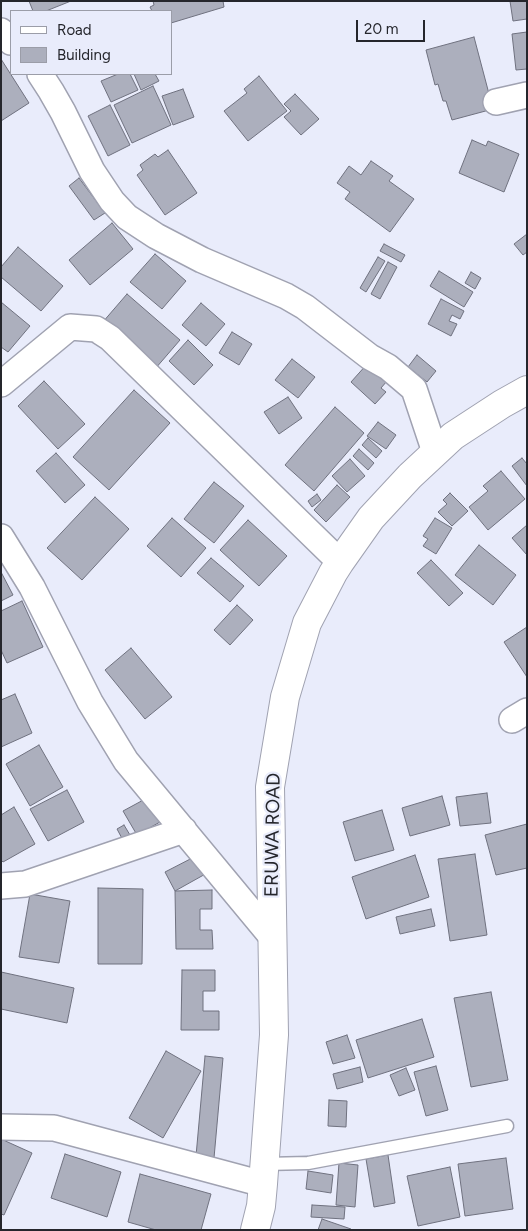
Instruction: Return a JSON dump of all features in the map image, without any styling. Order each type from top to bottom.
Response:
[{"type":"main road","name":"ERUWA ROAD","points":[[255,1230],[261,1206],[274,1035],[270,787],[285,697],[307,624],[340,562],[371,518],[410,476],[453,436],[527,390]]},
{"type":"street","points":[[41,75],[52,90],[92,171],[112,201],[128,217],[156,236],[202,260],[286,296],[305,307],[370,358],[388,367],[414,388],[435,452]]},
{"type":"street","points":[[496,102],[527,95]]},
{"type":"street","points":[[1,384],[70,327],[96,328],[110,338],[340,562]]},
{"type":"street","points":[[1,537],[32,587],[90,702],[126,761],[272,936]]},
{"type":"street","points":[[1,886],[25,884],[184,830]]},
{"type":"street","points":[[1,1127],[54,1128],[264,1174]]},
{"type":"lane","points":[[264,1174],[308,1163],[507,1126]]},
{"type":"building","points":[[29,1],[71,1],[48,10],[33,10]]},
{"type":"building","points":[[153,1],[223,1],[224,7],[172,23],[172,10],[152,10],[150,7],[154,5]]},
{"type":"building","points":[[510,1],[527,1],[527,19],[513,21]]},
{"type":"building","points":[[527,32],[527,69],[516,70],[512,34]]},
{"type":"building","points":[[474,37],[493,109],[452,120],[446,101],[443,101],[438,84],[435,85],[426,50]]},
{"type":"building","points":[[1,59],[29,103],[1,121]]},
{"type":"building","points":[[116,75],[130,75],[138,90],[111,102],[101,81]]},
{"type":"building","points":[[134,75],[156,75],[159,81],[141,90]]},
{"type":"building","points":[[259,76],[287,111],[248,141],[224,111],[247,93],[244,89]]},
{"type":"building","points":[[153,86],[171,125],[132,143],[114,105]]},
{"type":"building","points":[[183,89],[194,117],[173,125],[162,96]]},
{"type":"building","points":[[295,94],[319,119],[301,135],[284,117],[291,111],[284,104]]},
{"type":"building","points":[[110,105],[130,145],[108,156],[88,116]]},
{"type":"building","points":[[472,140],[486,146],[488,141],[519,154],[504,192],[459,173]]},
{"type":"building","points":[[168,150],[197,193],[165,215],[137,175],[143,170],[140,165],[155,154],[158,157]]},
{"type":"building","points":[[371,161],[393,176],[389,181],[414,199],[390,232],[345,199],[350,192],[337,183],[349,166],[361,175]]},
{"type":"building","points":[[79,178],[105,213],[94,220],[69,186]]},
{"type":"building","points":[[112,223],[133,249],[90,285],[69,260]]},
{"type":"building","points":[[527,234],[527,252],[523,255],[514,244]]},
{"type":"building","points":[[384,244],[405,255],[401,262],[380,251]]},
{"type":"building","points":[[18,247],[63,286],[41,311],[1,277],[1,267]]},
{"type":"building","points":[[155,254],[186,281],[162,309],[130,282]]},
{"type":"building","points":[[378,257],[385,261],[366,292],[360,288]]},
{"type":"building","points":[[388,262],[397,267],[380,299],[371,294]]},
{"type":"building","points":[[439,271],[473,292],[464,307],[430,286]]},
{"type":"building","points":[[471,272],[481,278],[475,289],[465,283]]},
{"type":"building","points":[[127,294],[180,340],[155,369],[102,323]]},
{"type":"building","points":[[441,299],[464,311],[460,319],[452,315],[449,321],[457,324],[451,336],[428,324]]},
{"type":"building","points":[[1,302],[30,326],[8,352],[1,347]]},
{"type":"building","points":[[201,303],[225,324],[206,346],[182,325]]},
{"type":"building","points":[[232,332],[252,344],[239,365],[219,353]]},
{"type":"building","points":[[188,340],[213,365],[194,385],[169,361]]},
{"type":"building","points":[[417,355],[436,371],[427,382],[408,367]]},
{"type":"building","points":[[292,359],[315,377],[298,398],[275,380]]},
{"type":"building","points":[[368,363],[387,381],[381,388],[386,392],[375,404],[351,382]]},
{"type":"building","points":[[44,381],[85,424],[58,449],[18,406]]},
{"type":"building","points":[[134,390],[170,423],[109,490],[73,457]]},
{"type":"building","points":[[288,397],[302,418],[279,434],[264,412]]},
{"type":"building","points":[[335,407],[364,433],[314,491],[285,465]]},
{"type":"building","points":[[378,422],[396,435],[386,449],[367,436]]},
{"type":"building","points":[[368,438],[382,451],[376,458],[362,445]]},
{"type":"building","points":[[359,449],[374,463],[368,470],[353,456]]},
{"type":"building","points":[[56,453],[85,485],[65,503],[36,471]]},
{"type":"building","points":[[522,458],[527,464],[527,486],[512,466]]},
{"type":"building","points":[[350,459],[365,476],[347,492],[332,476]]},
{"type":"building","points":[[501,471],[525,499],[488,530],[469,507],[488,491],[483,486]]},
{"type":"building","points":[[214,482],[244,506],[214,543],[184,519]]},
{"type":"building","points":[[337,485],[350,497],[326,522],[314,510]]},
{"type":"building","points":[[450,493],[468,511],[452,526],[438,512],[447,504],[443,500]]},
{"type":"building","points":[[317,494],[321,500],[312,507],[308,501]]},
{"type":"building","points":[[95,497],[129,529],[82,580],[47,548]]},
{"type":"building","points":[[172,518],[206,548],[181,577],[147,546]]},
{"type":"building","points":[[435,518],[452,528],[436,554],[423,546],[428,539],[423,536]]},
{"type":"building","points":[[248,520],[287,556],[259,586],[220,550]]},
{"type":"building","points":[[527,525],[527,555],[512,538]]},
{"type":"building","points":[[479,545],[516,575],[493,605],[455,575]]},
{"type":"building","points":[[211,558],[244,586],[230,602],[197,573]]},
{"type":"building","points":[[431,560],[463,593],[449,606],[417,573]]},
{"type":"building","points":[[1,572],[13,595],[1,601]]},
{"type":"building","points":[[22,601],[43,647],[7,663],[1,650],[1,611]]},
{"type":"building","points":[[237,605],[253,620],[230,645],[214,630]]},
{"type":"building","points":[[527,627],[527,677],[504,642]]},
{"type":"building","points":[[131,648],[172,697],[145,719],[105,670]]},
{"type":"building","points":[[15,694],[32,733],[1,747],[1,700]]},
{"type":"building","points":[[39,745],[63,787],[30,806],[6,764]]},
{"type":"building","points":[[67,790],[84,822],[48,841],[30,809]]},
{"type":"building","points":[[487,793],[491,823],[460,826],[456,797]]},
{"type":"building","points":[[442,796],[450,825],[410,836],[402,808]]},
{"type":"building","points":[[147,798],[160,822],[137,835],[123,811]]},
{"type":"building","points":[[14,807],[35,844],[3,862],[1,860],[1,815]]},
{"type":"building","points":[[382,810],[394,850],[355,861],[343,822]]},
{"type":"building","points":[[527,824],[527,868],[496,875],[485,835]]},
{"type":"building","points":[[124,825],[133,840],[125,844],[117,829]]},
{"type":"building","points":[[200,854],[209,872],[175,891],[165,872]]},
{"type":"building","points":[[475,854],[487,935],[450,941],[438,859]]},
{"type":"building","points":[[415,855],[429,897],[366,919],[352,877]]},
{"type":"building","points":[[98,888],[143,889],[142,964],[98,964]]},
{"type":"building","points":[[212,890],[212,909],[200,909],[200,930],[212,930],[213,949],[176,949],[175,891]]},
{"type":"building","points":[[30,894],[70,901],[59,963],[19,957]]},
{"type":"building","points":[[431,909],[435,926],[400,934],[396,917]]},
{"type":"building","points":[[182,970],[215,970],[215,991],[203,991],[203,1011],[219,1011],[219,1030],[181,1030]]},
{"type":"building","points":[[1,972],[74,988],[67,1023],[1,1009]]},
{"type":"building","points":[[491,992],[508,1080],[471,1087],[454,998]]},
{"type":"building","points":[[422,1019],[434,1057],[368,1078],[356,1040]]},
{"type":"building","points":[[347,1035],[355,1058],[333,1064],[326,1042]]},
{"type":"building","points":[[166,1051],[201,1071],[163,1138],[129,1118]]},
{"type":"building","points":[[205,1056],[223,1058],[214,1158],[196,1156]]},
{"type":"building","points":[[436,1066],[448,1110],[426,1116],[414,1072]]},
{"type":"building","points":[[360,1067],[363,1082],[337,1089],[333,1074]]},
{"type":"building","points":[[406,1068],[415,1090],[399,1096],[390,1075]]},
{"type":"building","points":[[329,1100],[347,1101],[346,1127],[328,1126]]},
{"type":"building","points":[[1,1139],[32,1153],[4,1215],[1,1214]]},
{"type":"building","points":[[65,1154],[121,1172],[107,1217],[51,1198]]},
{"type":"building","points":[[388,1155],[395,1203],[374,1207],[366,1159]]},
{"type":"building","points":[[506,1158],[513,1209],[465,1216],[458,1164]]},
{"type":"building","points":[[339,1163],[358,1165],[355,1207],[336,1205]]},
{"type":"building","points":[[450,1167],[460,1217],[418,1226],[407,1176]]},
{"type":"building","points":[[308,1171],[333,1175],[331,1193],[306,1189]]},
{"type":"building","points":[[140,1174],[211,1194],[201,1230],[156,1230],[128,1222]]},
{"type":"building","points":[[312,1205],[345,1207],[344,1219],[311,1217]]},
{"type":"building","points":[[322,1219],[351,1229],[351,1230],[318,1230]]}]
